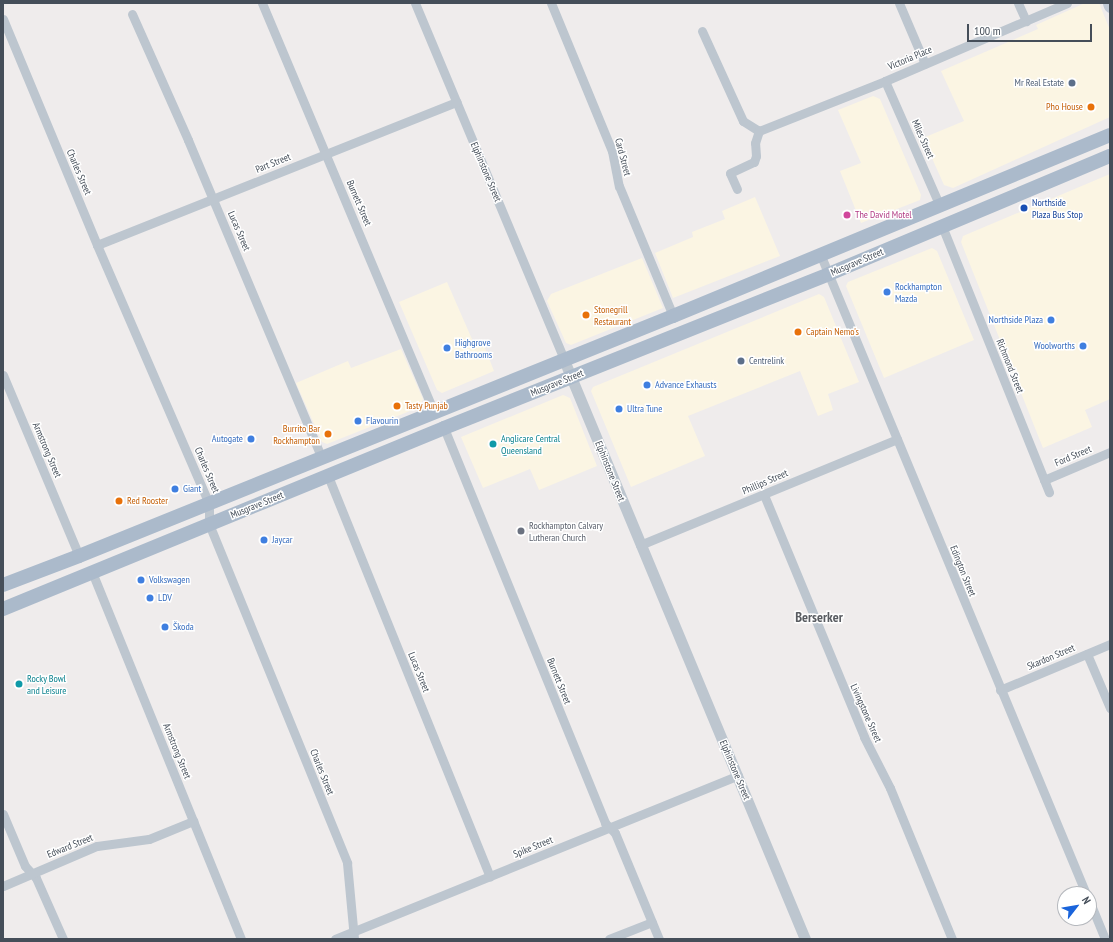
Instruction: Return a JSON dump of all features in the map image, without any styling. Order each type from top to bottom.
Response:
[{"type":"main road","points":[[1086,145],[1110,130]]},
{"type":"main road","name":"Musgrave Street","points":[[3,585],[209,504],[821,256],[1110,135]]},
{"type":"main road","name":"Musgrave Street","points":[[3,609],[444,428],[829,274],[1110,156]]},
{"type":"street","name":"Burnett Street","points":[[262,3],[434,413]]},
{"type":"street","name":"Elphinstone Street","points":[[415,3],[572,378],[640,545],[738,775],[804,939]]},
{"type":"street","name":"Card Street","points":[[551,3],[612,151],[619,186],[673,316]]},
{"type":"street","points":[[899,3],[925,64]]},
{"type":"street","points":[[1018,3],[1026,21]]},
{"type":"street","name":"Victoria Place","points":[[759,130],[885,81],[1067,3]]},
{"type":"street","name":"Lucas Street","points":[[132,14],[213,199],[322,458]]},
{"type":"street","name":"Charles Street","points":[[3,19],[97,245],[209,504],[209,524],[347,863],[354,935]]},
{"type":"street","points":[[702,30],[743,121],[759,130],[755,143],[756,156],[754,162],[730,173],[737,189]]},
{"type":"street","name":"Miles Street","points":[[885,81],[940,206]]},
{"type":"street","name":"Part Street","points":[[97,245],[457,102]]},
{"type":"street","name":"Richmond Street","points":[[942,226],[1049,492]]},
{"type":"street","name":"Edington Street","points":[[821,256],[1083,886]]},
{"type":"street","name":"Armstrong Street","points":[[3,375],[79,556]]},
{"type":"street","name":"Burnett Street","points":[[444,428],[605,823],[615,833],[659,939]]},
{"type":"street","name":"Phillips Street","points":[[640,545],[897,439]]},
{"type":"street","name":"Ford Street","points":[[1044,480],[1110,452]]},
{"type":"street","name":"Lucas Street","points":[[328,476],[490,876]]},
{"type":"street","name":"Livingstone Street","points":[[764,495],[864,737],[890,788],[952,939]]},
{"type":"street","name":"Armstrong Street","points":[[92,572],[241,939]]},
{"type":"street","name":"Skardon Street","points":[[1000,690],[1110,644]]},
{"type":"street","points":[[1087,654],[1110,708]]},
{"type":"street","name":"Spike Street","points":[[335,939],[354,935],[490,876],[738,775]]},
{"type":"street","points":[[3,814],[25,866],[36,878],[62,939]]},
{"type":"street","name":"Edward Street","points":[[3,886],[97,846],[148,839],[193,821]]},
{"type":"street","points":[[1097,920],[1105,939]]},
{"type":"street","points":[[609,939],[652,922]]},
{"type":"shaded area","points":[[1085,3],[1099,3],[1110,30],[1110,117],[953,188],[944,185],[923,138],[964,121],[941,71],[1038,29],[1036,25]]},
{"type":"shaded area","points":[[873,96],[880,99],[921,195],[920,200],[861,223],[840,171],[861,163],[838,110]]},
{"type":"shaded area","name":"Northside Plaza","points":[[1110,174],[1110,399],[1085,410],[1092,427],[1043,448],[961,242],[963,236]]},
{"type":"shaded area","points":[[755,197],[780,256],[673,298],[655,253],[693,237],[692,232],[725,219],[722,211]]},
{"type":"shaded area","points":[[932,248],[937,251],[974,340],[884,378],[846,286],[848,282]]},
{"type":"shaded area","points":[[642,258],[663,308],[571,345],[566,343],[547,301],[551,294]]},
{"type":"shaded area","points":[[447,282],[475,346],[483,343],[494,371],[442,393],[437,390],[399,302]]},
{"type":"shaded area","points":[[819,294],[824,297],[859,382],[828,394],[833,410],[818,416],[800,371],[688,416],[705,456],[631,487],[591,391],[593,387]]},
{"type":"shaded area","points":[[401,349],[423,399],[420,407],[327,444],[322,442],[296,383],[348,361],[351,368]]},
{"type":"shaded area","points":[[563,395],[570,398],[597,466],[539,490],[530,469],[483,488],[461,437]]},
{"type":"place","name":"Mr Real Estate","points":[[1072,83]]},
{"type":"place","name":"Pho House","points":[[1091,107]]},
{"type":"place","name":"Northside Plaza Bus Stop","points":[[1024,208]]},
{"type":"place","name":"The David Motel","points":[[847,215]]},
{"type":"place","name":"Rockhampton Mazda","points":[[887,292]]},
{"type":"place","name":"Stonegrill Restaurant","points":[[586,315]]},
{"type":"place","name":"Northside Plaza","points":[[1051,320]]},
{"type":"place","name":"Captain Nemo's","points":[[798,332]]},
{"type":"place","name":"Woolworths","points":[[1083,346]]},
{"type":"place","name":"Highgrove Bathrooms","points":[[447,348]]},
{"type":"place","name":"Centrelink","points":[[741,361]]},
{"type":"place","name":"Advance Exhausts","points":[[647,385]]},
{"type":"place","name":"Tasty Punjab","points":[[397,406]]},
{"type":"place","name":"Ultra Tune","points":[[619,409]]},
{"type":"place","name":"Flavourin","points":[[358,421]]},
{"type":"place","name":"Burrito Bar Rockhampton","points":[[328,434]]},
{"type":"place","name":"Autogate","points":[[251,439]]},
{"type":"place","name":"Anglicare Central Queensland","points":[[493,444]]},
{"type":"place","name":"Giant","points":[[175,489]]},
{"type":"place","name":"Red Rooster","points":[[119,501]]},
{"type":"place","name":"Rockhampton Calvary Lutheran Church","points":[[521,531]]},
{"type":"place","name":"Jaycar","points":[[264,540]]},
{"type":"place","name":"Volkswagen","points":[[141,580]]},
{"type":"place","name":"LDV","points":[[150,598]]},
{"type":"place","name":"Škoda","points":[[165,627]]},
{"type":"place","name":"Rocky Bowl and Leisure","points":[[19,684]]},
{"type":"district","name":"Berserker","points":[[819,617]]}]
